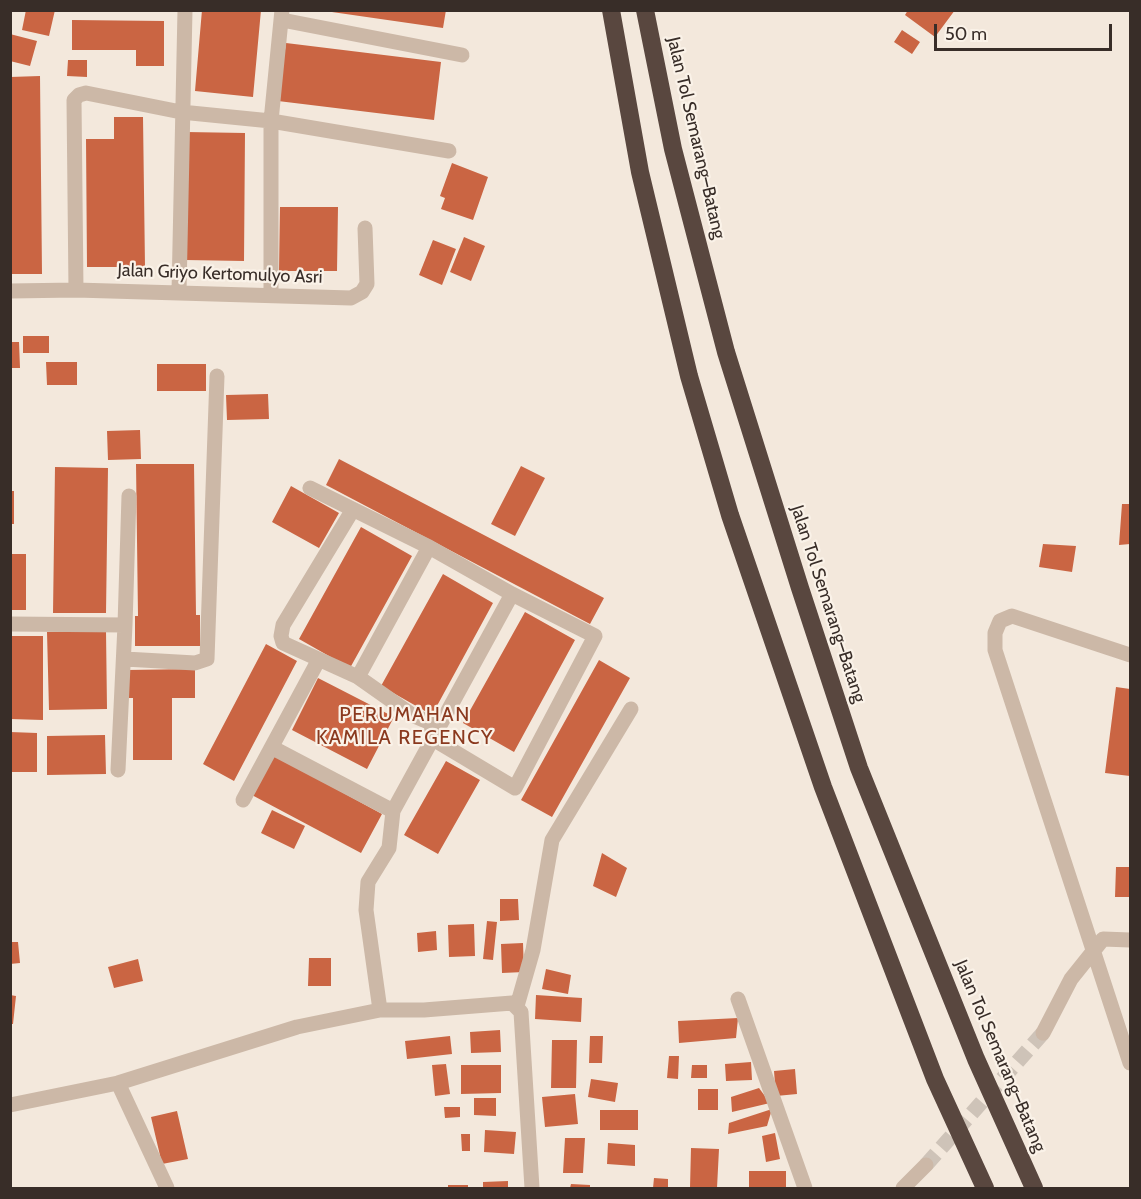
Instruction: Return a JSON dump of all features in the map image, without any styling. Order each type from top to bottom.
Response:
[{"type":"highway","points":[[611,10],[640,172],[689,376],[730,515],[823,787],[935,1079],[985,1188]]},
{"type":"highway","name":"Jalan Tol Semarang–Batang","points":[[645,10],[673,149],[726,352],[822,656],[859,768],[976,1059],[1034,1188]]},
{"type":"street","points":[[180,292],[181,112],[185,10]]},
{"type":"street","points":[[271,295],[271,121],[282,15],[462,55]]},
{"type":"street","points":[[76,290],[74,100],[86,93],[181,112],[271,121],[449,151]]},
{"type":"street","name":"Jalan Griyo Kertomulyo Asri","points":[[10,291],[76,290],[357,296],[367,284],[365,228]]},
{"type":"street","points":[[125,659],[195,663],[207,659],[217,376]]},
{"type":"street","points":[[310,488],[352,511],[429,547],[512,594],[595,636],[515,788],[433,739]]},
{"type":"street","points":[[118,770],[125,659],[129,496]]},
{"type":"street","points":[[352,511],[283,625],[281,636],[284,644],[358,677],[412,715],[431,723],[433,739]]},
{"type":"street","points":[[358,677],[429,547]]},
{"type":"street","points":[[380,1010],[366,910],[368,882],[389,848],[393,811],[512,594]]},
{"type":"street","points":[[1131,656],[1012,616],[1000,621],[995,633],[995,650],[1092,951],[1131,1063]]},
{"type":"street","points":[[10,624],[125,625]]},
{"type":"street","points":[[243,800],[318,661]]},
{"type":"street","points":[[517,1006],[532,950],[552,840],[631,709]]},
{"type":"street","points":[[273,748],[393,811]]},
{"type":"street","points":[[1043,1033],[1071,979],[1103,939],[1131,940]]},
{"type":"street","points":[[738,999],[805,1188]]},
{"type":"street","points":[[10,1105],[118,1083],[297,1027],[380,1010],[424,1010],[512,1003],[521,1012],[532,1188]]},
{"type":"street","points":[[118,1083],[166,1188]]},
{"type":"street","points":[[903,1188],[926,1165]]},
{"type":"building","points":[[26,10],[55,10],[49,36],[22,30]]},
{"type":"building","points":[[202,10],[261,10],[253,97],[195,91]]},
{"type":"building","points":[[318,10],[446,10],[443,28]]},
{"type":"building","points":[[908,10],[955,10],[935,37],[905,15]]},
{"type":"building","points":[[72,20],[164,21],[164,66],[136,66],[136,50],[72,50]]},
{"type":"building","points":[[902,30],[920,42],[912,54],[894,42]]},
{"type":"building","points":[[10,34],[37,41],[30,66],[10,61]]},
{"type":"building","points":[[286,43],[441,62],[434,120],[278,101]]},
{"type":"building","points":[[68,60],[87,60],[87,77],[67,76]]},
{"type":"building","points":[[40,76],[42,274],[10,274],[10,77]]},
{"type":"building","points":[[114,117],[143,117],[145,267],[87,267],[86,139],[114,139]]},
{"type":"building","points":[[186,132],[245,133],[244,261],[186,260]]},
{"type":"building","points":[[452,163],[488,177],[473,220],[441,209],[445,198],[440,196]]},
{"type":"building","points":[[280,207],[338,207],[337,271],[279,271]]},
{"type":"building","points":[[464,237],[485,246],[471,281],[450,272]]},
{"type":"building","points":[[433,240],[456,249],[442,285],[419,275]]},
{"type":"building","points":[[23,336],[49,336],[49,353],[23,353]]},
{"type":"building","points":[[10,342],[19,342],[20,368],[10,368]]},
{"type":"building","points":[[46,362],[77,362],[77,385],[47,385]]},
{"type":"building","points":[[157,364],[206,364],[206,391],[157,391]]},
{"type":"building","points":[[268,394],[269,419],[227,420],[226,395]]},
{"type":"building","points":[[140,430],[141,459],[108,460],[107,431]]},
{"type":"building","points":[[339,459],[604,598],[590,624],[326,485]]},
{"type":"building","points":[[136,464],[194,464],[196,615],[200,615],[200,646],[135,646],[135,616],[138,616]]},
{"type":"building","points":[[521,466],[545,478],[515,536],[491,524]]},
{"type":"building","points":[[55,467],[108,468],[106,613],[53,613]]},
{"type":"building","points":[[291,486],[339,513],[319,548],[272,522]]},
{"type":"building","points":[[10,491],[14,491],[14,524],[10,524]]},
{"type":"building","points":[[1122,504],[1130,504],[1130,544],[1119,545]]},
{"type":"building","points":[[361,527],[412,556],[350,668],[299,639]]},
{"type":"building","points":[[1043,544],[1076,546],[1072,572],[1039,567]]},
{"type":"building","points":[[10,554],[26,554],[26,610],[10,610]]},
{"type":"building","points":[[443,574],[493,603],[432,715],[381,686]]},
{"type":"building","points":[[525,612],[575,640],[514,752],[463,723]]},
{"type":"building","points":[[106,631],[107,709],[49,710],[47,632]]},
{"type":"building","points":[[10,636],[43,636],[43,720],[10,719]]},
{"type":"building","points":[[266,644],[297,661],[234,781],[203,764]]},
{"type":"building","points":[[599,660],[630,678],[552,817],[521,800]]},
{"type":"building","points":[[195,669],[195,698],[172,698],[172,760],[133,760],[133,698],[127,698],[127,670]]},
{"type":"building","points":[[318,678],[394,717],[367,769],[292,730]]},
{"type":"building","points":[[1116,687],[1130,689],[1130,776],[1105,773]]},
{"type":"building","points":[[10,732],[37,733],[37,772],[10,772]]},
{"type":"building","points":[[105,735],[106,774],[47,775],[47,736]]},
{"type":"building","points":[[272,754],[382,814],[361,853],[250,794]]},
{"type":"building","points":[[446,761],[480,780],[438,854],[404,835]]},
{"type":"building","points":[[272,810],[305,826],[294,849],[261,833]]},
{"type":"building","points":[[602,853],[627,868],[616,897],[593,886]]},
{"type":"building","points":[[1116,867],[1130,867],[1130,897],[1115,897]]},
{"type":"building","points":[[500,899],[518,899],[519,920],[500,921]]},
{"type":"building","points":[[487,921],[497,922],[493,960],[483,959]]},
{"type":"building","points":[[474,924],[475,956],[449,957],[448,925]]},
{"type":"building","points":[[436,931],[437,950],[418,952],[417,933]]},
{"type":"building","points":[[10,942],[18,942],[20,963],[10,964]]},
{"type":"building","points":[[523,943],[524,972],[502,973],[501,944]]},
{"type":"building","points":[[309,958],[331,958],[331,986],[308,986]]},
{"type":"building","points":[[138,959],[143,981],[114,988],[108,967]]},
{"type":"building","points":[[546,969],[571,975],[568,994],[542,989]]},
{"type":"building","points":[[10,995],[16,996],[13,1024],[10,1024]]},
{"type":"building","points":[[536,995],[582,998],[581,1022],[535,1019]]},
{"type":"building","points":[[738,1018],[736,1038],[679,1043],[678,1021]]},
{"type":"building","points":[[500,1030],[501,1052],[471,1053],[470,1032]]},
{"type":"building","points":[[450,1036],[452,1054],[407,1059],[405,1041]]},
{"type":"building","points":[[590,1036],[603,1036],[602,1063],[589,1063]]},
{"type":"building","points":[[552,1040],[577,1040],[576,1088],[551,1088]]},
{"type":"building","points":[[669,1056],[679,1056],[678,1079],[667,1078]]},
{"type":"building","points":[[751,1062],[752,1080],[726,1081],[725,1064]]},
{"type":"building","points":[[446,1064],[450,1094],[435,1096],[432,1065]]},
{"type":"building","points":[[461,1065],[501,1065],[501,1093],[461,1094]]},
{"type":"building","points":[[692,1065],[707,1065],[707,1078],[691,1078]]},
{"type":"building","points":[[795,1069],[797,1094],[776,1096],[774,1071]]},
{"type":"building","points":[[591,1079],[618,1083],[615,1102],[588,1097]]},
{"type":"building","points":[[759,1088],[770,1103],[732,1112],[731,1097]]},
{"type":"building","points":[[698,1089],[718,1089],[718,1110],[698,1110]]},
{"type":"building","points":[[575,1094],[578,1124],[545,1127],[542,1097]]},
{"type":"building","points":[[474,1098],[496,1098],[496,1116],[474,1115]]},
{"type":"building","points":[[444,1107],[460,1107],[460,1117],[445,1118]]},
{"type":"building","points":[[772,1109],[767,1126],[728,1134],[729,1123]]},
{"type":"building","points":[[600,1110],[638,1110],[638,1130],[600,1130]]},
{"type":"building","points":[[177,1111],[188,1159],[162,1164],[151,1117]]},
{"type":"building","points":[[485,1130],[516,1132],[514,1154],[484,1152]]},
{"type":"building","points":[[775,1133],[780,1159],[766,1162],[762,1136]]},
{"type":"building","points":[[461,1134],[470,1134],[470,1151],[462,1151]]},
{"type":"building","points":[[565,1138],[585,1138],[583,1173],[563,1173]]},
{"type":"building","points":[[608,1143],[635,1145],[635,1166],[607,1164]]},
{"type":"building","points":[[691,1148],[719,1149],[717,1188],[690,1188]]},
{"type":"building","points":[[749,1171],[786,1171],[786,1188],[749,1188]]},
{"type":"building","points":[[654,1178],[668,1179],[668,1188],[653,1188]]},
{"type":"building","points":[[508,1181],[508,1188],[483,1188],[483,1182]]},
{"type":"building","points":[[571,1184],[590,1185],[590,1188],[570,1188]]},
{"type":"building","points":[[448,1185],[468,1185],[468,1188],[448,1188]]},
{"type":"tunnel","points":[[926,1165],[1043,1033]]},
{"type":"district","name":"PERUMAHAN KAMILA REGENCY","points":[[405,726]]}]
